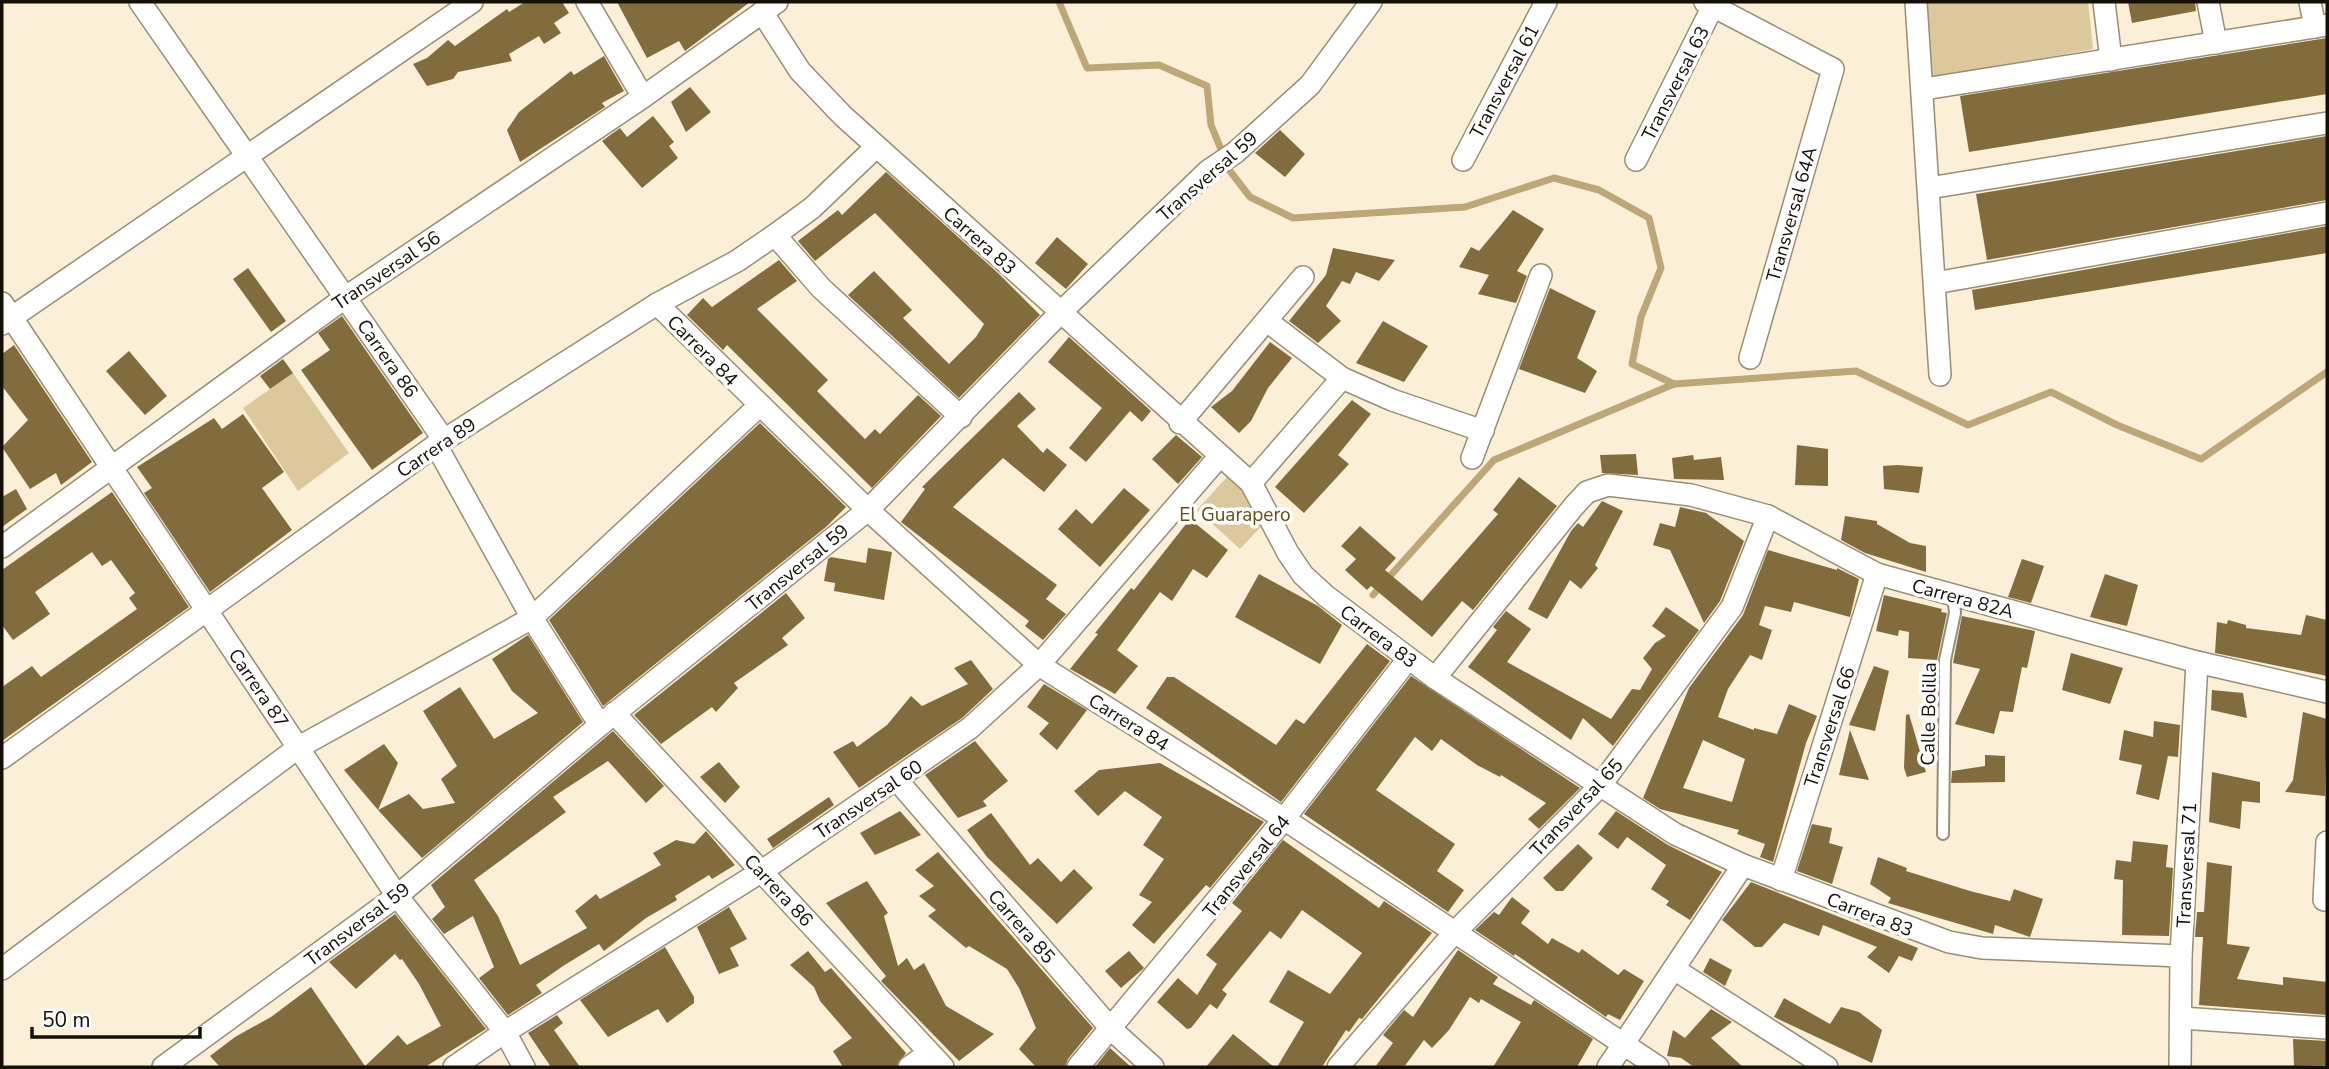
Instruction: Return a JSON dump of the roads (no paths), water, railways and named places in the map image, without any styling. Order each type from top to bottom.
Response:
[{"type":"street","name":"Carrera 86","points":[[140,2],[346,297],[440,443],[533,618],[607,719],[762,871],[936,1060]]},
{"type":"street","points":[[5,315],[472,2]]},
{"type":"street","points":[[587,2],[643,97]]},
{"type":"street","name":"Transversal 59","points":[[163,1067],[397,896],[607,719],[868,510],[1061,312],[1208,171],[1236,152],[1310,85],[1371,2]]},
{"type":"street","name":"Transversal 61","points":[[1463,160],[1546,2]]},
{"type":"street","points":[[1916,2],[1924,89],[1940,375]]},
{"type":"street","points":[[2104,2],[2111,60]]},
{"type":"street","points":[[2208,2],[2216,43]]},
{"type":"street","points":[[1924,89],[2321,26],[2310,2]]},
{"type":"street","name":"Transversal 64A","points":[[1709,4],[1833,69],[1749,358]]},
{"type":"street","name":"Transversal 63","points":[[1636,160],[1709,4]]},
{"type":"street","name":"Transversal 56","points":[[2,547],[346,297],[643,97],[769,7]]},
{"type":"street","name":"Carrera 83","points":[[769,7],[800,71],[876,147],[1251,484],[1303,575],[1435,678],[1675,834],[1743,865],[1949,943],[1982,948],[2182,956]]},
{"type":"street","points":[[1929,188],[2327,123]]},
{"type":"street","name":"Carrera 89","points":[[2,758],[440,443],[657,304],[737,261],[775,235],[812,208],[876,147]]},
{"type":"street","points":[[1935,283],[2327,213]]},
{"type":"street","points":[[775,235],[821,288],[961,417]]},
{"type":"street","points":[[1472,458],[1541,275]]},
{"type":"street","points":[[1180,423],[1303,278]]},
{"type":"street","name":"Carrera 84","points":[[657,304],[868,510],[1038,665],[1284,819],[1453,934],[1658,1067]]},
{"type":"street","name":"Carrera 87","points":[[5,315],[112,468],[397,896],[505,1032],[524,1067]]},
{"type":"street","points":[[1267,321],[1342,378],[1392,400],[1483,431]]},
{"type":"street","points":[[1251,484],[1342,378]]},
{"type":"street","points":[[2,969],[299,747],[533,618],[760,405]]},
{"type":"street","name":"Transversal 60","points":[[454,1067],[505,1032],[762,871],[970,728],[1038,665],[1219,457]]},
{"type":"street","name":"Carrera 82A","points":[[1435,678],[1574,506],[1587,492],[1608,485],[1691,495],[1768,516],[1877,574],[2197,662],[2327,692]]},
{"type":"street","name":"Transversal 65","points":[[1338,1067],[1453,934],[1600,786],[1732,607],[1768,516]]},
{"type":"street","name":"Transversal 66","points":[[1781,880],[1877,574]]},
{"type":"street","name":"Transversal 64","points":[[1078,1067],[1112,1030],[1284,819],[1408,659]]},
{"type":"street","name":"Transversal 71","points":[[2179,1067],[2197,662]]},
{"type":"street","name":"Carrera 85","points":[[897,780],[1112,1030],[1153,1067]]},
{"type":"street","points":[[2324,900],[2327,842]]},
{"type":"street","points":[[1608,1067],[1743,865]]},
{"type":"street","points":[[1674,969],[1827,1067]]},
{"type":"street","points":[[2181,1018],[2327,1028]]},
{"type":"street","points":[[909,1067],[936,1060]]},
{"type":"lane","name":"Calle Bolilla","points":[[1943,834],[1945,660],[1955,613],[1953,595]]},
{"type":"waterway","points":[[1059,2],[1087,68],[1159,65],[1207,86],[1211,125],[1230,171],[1250,197],[1293,218],[1465,207],[1554,178],[1599,190],[1649,218],[1661,268],[1641,317],[1632,364],[1674,384]]},
{"type":"waterway","points":[[1373,595],[1494,460],[1674,384],[1856,371],[1968,425],[2051,392],[2117,425],[2201,459],[2327,372]]},
{"type":"park label","name":"El Guarapero","points":[[1235,514]]}]
